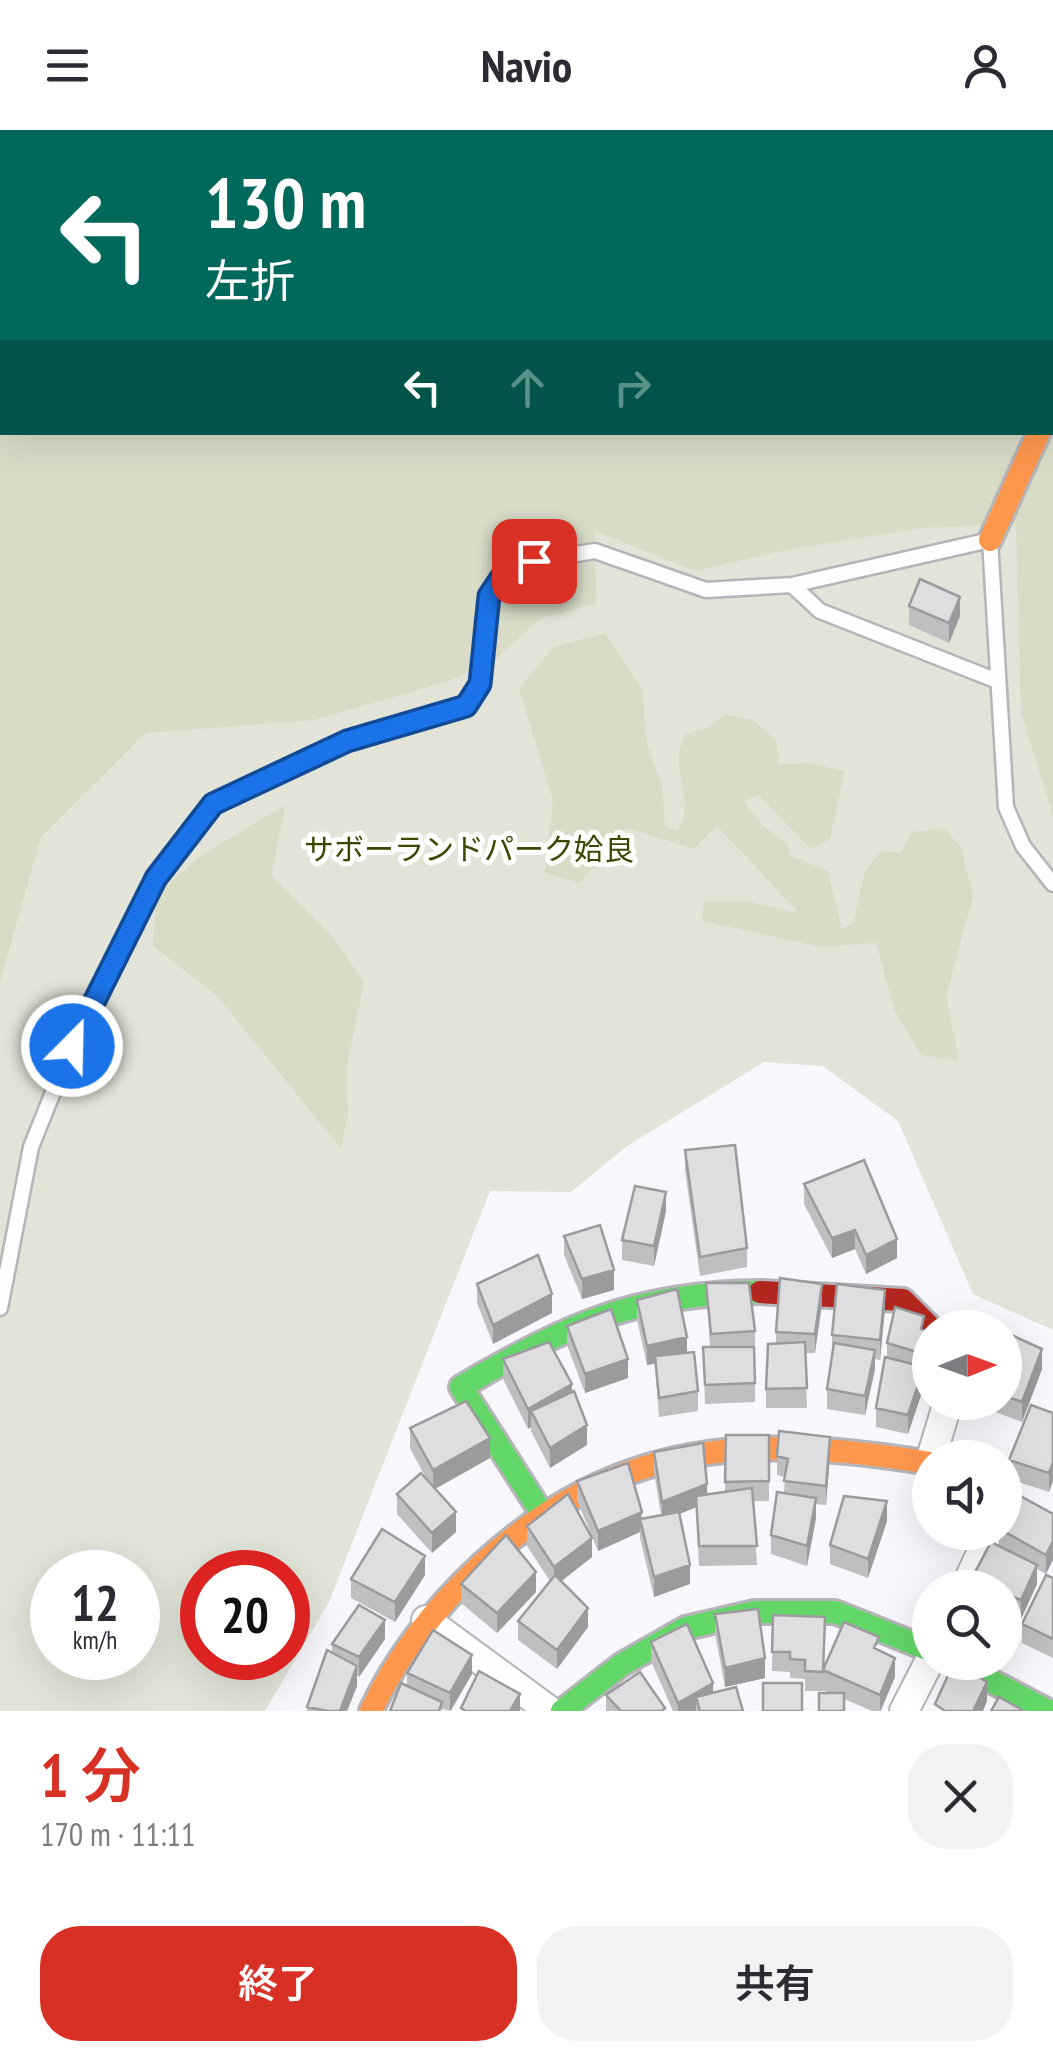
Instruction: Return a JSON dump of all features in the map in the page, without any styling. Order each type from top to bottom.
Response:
[{"type":"street","points":[[990,540],[1038,435]]},
{"type":"street","points":[[541,1512],[461,1387],[556,1332],[688,1294],[755,1288],[903,1300],[913,1310]]},
{"type":"street","points":[[371,1711],[381,1687],[426,1620],[484,1560],[541,1512],[593,1481],[708,1448],[783,1442],[912,1458]]},
{"type":"street","points":[[1022,1508],[1038,1516]]},
{"type":"street","points":[[562,1711],[621,1665],[686,1628],[756,1612],[835,1612],[912,1643]]},
{"type":"street","points":[[426,1620],[550,1711]]},
{"type":"street","points":[[904,1711],[920,1680]]},
{"type":"street","points":[[989,1680],[1048,1711]]},
{"type":"lane","points":[[0,1308],[31,1147],[85,1013],[156,878],[213,804],[347,741],[466,706],[480,684],[489,596],[501,578],[534,561],[595,551],[706,590],[792,585],[990,540],[995,680],[1004,741],[1006,807],[1023,846],[1053,884]]},
{"type":"lane","points":[[792,585],[820,611],[995,680]]},
{"type":"green space","points":[[0,435],[1053,435],[1053,816],[1021,712],[1016,524],[922,528],[792,549],[695,571],[595,531],[596,604],[541,618],[497,658],[449,681],[314,720],[146,733],[41,837],[0,982]]},
{"type":"green space","name":"サボーランドパーク姶良","points":[[1037,435],[1053,435],[1053,1330],[1022,1316],[1022,1310],[1009,1310],[973,1294],[898,1121],[823,1066],[764,1062],[627,1146],[571,1192],[490,1191],[329,1602],[310,1634],[310,1550],[180,1550],[180,1680],[283,1680],[265,1711],[0,1711],[0,853],[247,589]]},
{"type":"green space","points":[[605,633],[642,689],[647,744],[662,785],[665,826],[677,831],[684,813],[679,759],[684,735],[708,728],[725,715],[752,719],[776,740],[779,765],[807,763],[845,771],[830,839],[811,849],[758,795],[744,802],[763,826],[789,845],[791,856],[827,870],[842,929],[853,923],[865,872],[881,851],[900,853],[912,832],[944,828],[961,847],[973,896],[946,996],[959,1061],[921,1055],[895,1011],[876,943],[821,947],[702,921],[704,902],[750,902],[799,913],[717,826],[694,849],[627,828],[580,883],[545,873],[553,800],[519,689],[553,647]]},
{"type":"green space","points":[[285,805],[272,876],[331,935],[364,982],[346,1071],[348,1113],[341,1149],[217,996],[153,946],[156,896],[200,856]]},
{"type":"building","points":[[920,579],[960,597],[949,623],[909,606]]},
{"type":"building","points":[[735,1145],[747,1248],[700,1257],[685,1150]]},
{"type":"building","points":[[864,1160],[897,1239],[866,1255],[855,1230],[832,1238],[804,1184]]},
{"type":"building","points":[[635,1186],[666,1192],[654,1246],[622,1240]]},
{"type":"building","points":[[600,1225],[614,1270],[582,1279],[564,1236]]},
{"type":"building","points":[[538,1255],[552,1294],[493,1325],[477,1284]]},
{"type":"building","points":[[780,1278],[822,1284],[815,1334],[776,1332]]},
{"type":"building","points":[[706,1283],[749,1283],[755,1331],[711,1334]]},
{"type":"building","points":[[837,1284],[885,1290],[880,1340],[832,1335]]},
{"type":"building","points":[[677,1289],[687,1337],[647,1346],[637,1300]]},
{"type":"building","points":[[895,1307],[912,1312],[912,1351],[887,1343]]},
{"type":"building","points":[[611,1309],[628,1359],[585,1374],[567,1326]]},
{"type":"building","points":[[1022,1340],[1042,1349],[1022,1402]]},
{"type":"building","points":[[549,1342],[572,1384],[528,1409],[503,1359]]},
{"type":"building","points":[[805,1342],[807,1388],[766,1389],[768,1344]]},
{"type":"building","points":[[834,1343],[875,1350],[865,1396],[827,1389]]},
{"type":"building","points":[[703,1347],[754,1347],[755,1383],[705,1385]]},
{"type":"building","points":[[694,1352],[698,1391],[659,1398],[655,1356]]},
{"type":"building","points":[[885,1357],[912,1364],[912,1403],[908,1415],[876,1408]]},
{"type":"building","points":[[574,1391],[587,1425],[550,1448],[531,1411]]},
{"type":"building","points":[[466,1401],[490,1438],[433,1470],[410,1428]]},
{"type":"building","points":[[1031,1405],[1053,1413],[1053,1462],[1049,1473],[1022,1464],[1022,1440],[1017,1440]]},
{"type":"building","points":[[779,1431],[830,1437],[826,1486],[784,1481],[788,1459],[777,1456]]},
{"type":"building","points":[[726,1435],[769,1435],[769,1481],[725,1482]]},
{"type":"building","points":[[703,1443],[707,1484],[662,1502],[654,1452]]},
{"type":"building","points":[[628,1463],[642,1512],[598,1531],[577,1481]]},
{"type":"building","points":[[421,1473],[456,1512],[432,1533],[397,1494]]},
{"type":"building","points":[[752,1488],[757,1546],[699,1546],[696,1496]]},
{"type":"building","points":[[777,1492],[816,1498],[807,1546],[771,1535]]},
{"type":"building","points":[[568,1494],[592,1538],[554,1567],[527,1526]]},
{"type":"building","points":[[844,1496],[887,1501],[868,1559],[830,1545]]},
{"type":"building","points":[[1022,1497],[1053,1514],[1053,1541],[1046,1555],[1022,1542]]},
{"type":"building","points":[[679,1512],[690,1565],[654,1577],[640,1519]]},
{"type":"building","points":[[382,1529],[425,1556],[395,1602],[351,1579]]},
{"type":"building","points":[[506,1535],[536,1572],[497,1613],[461,1584]]},
{"type":"building","points":[[987,1550],[1007,1550],[1037,1565],[1022,1598],[1022,1570],[976,1570]]},
{"type":"building","points":[[555,1575],[588,1608],[557,1650],[518,1621]]},
{"type":"building","points":[[1046,1575],[1053,1578],[1053,1639],[1022,1624]]},
{"type":"building","points":[[359,1605],[385,1620],[359,1657],[332,1644]]},
{"type":"building","points":[[758,1609],[765,1658],[725,1668],[715,1614]]},
{"type":"building","points":[[773,1615],[825,1617],[823,1672],[805,1671],[805,1660],[790,1659],[790,1652],[772,1652]]},
{"type":"building","points":[[844,1622],[879,1637],[874,1648],[895,1658],[880,1695],[823,1670]]},
{"type":"building","points":[[687,1624],[713,1683],[678,1703],[651,1642]]},
{"type":"building","points":[[433,1630],[472,1655],[450,1693],[407,1673]]},
{"type":"building","points":[[327,1650],[357,1666],[340,1711],[307,1707]]},
{"type":"building","points":[[479,1671],[520,1694],[510,1711],[461,1708]]},
{"type":"building","points":[[640,1672],[665,1708],[662,1711],[621,1711],[606,1695]]},
{"type":"building","points":[[946,1680],[987,1682],[973,1711],[945,1711],[935,1704]]},
{"type":"building","points":[[401,1683],[442,1702],[439,1711],[390,1711]]},
{"type":"building","points":[[763,1683],[802,1683],[802,1711],[763,1711]]},
{"type":"building","points":[[736,1687],[743,1711],[700,1711],[696,1697]]},
{"type":"building","points":[[819,1693],[844,1693],[844,1711],[819,1711]]},
{"type":"building","points":[[999,1697],[1024,1711],[991,1711]]},
{"type":"traffic: fast","points":[[541,1512],[461,1387],[535,1346],[603,1317],[675,1299],[760,1292]]},
{"type":"traffic: fast","points":[[562,1711],[621,1665],[686,1628],[755,1612],[835,1612],[912,1643]]},
{"type":"traffic: fast","points":[[989,1680],[1048,1711]]},
{"type":"traffic: slow","points":[[990,540],[1038,435]]},
{"type":"traffic: slow","points":[[371,1711],[405,1651],[464,1581],[532,1523],[584,1492],[637,1470],[691,1456],[747,1449],[805,1449],[912,1460]]},
{"type":"traffic: jam","points":[[760,1292],[903,1300],[913,1310]]},
{"type":"route","points":[[72,1046],[85,1013],[156,878],[213,804],[347,741],[466,706],[480,684],[482,633],[489,596],[501,578],[534,561]]}]
